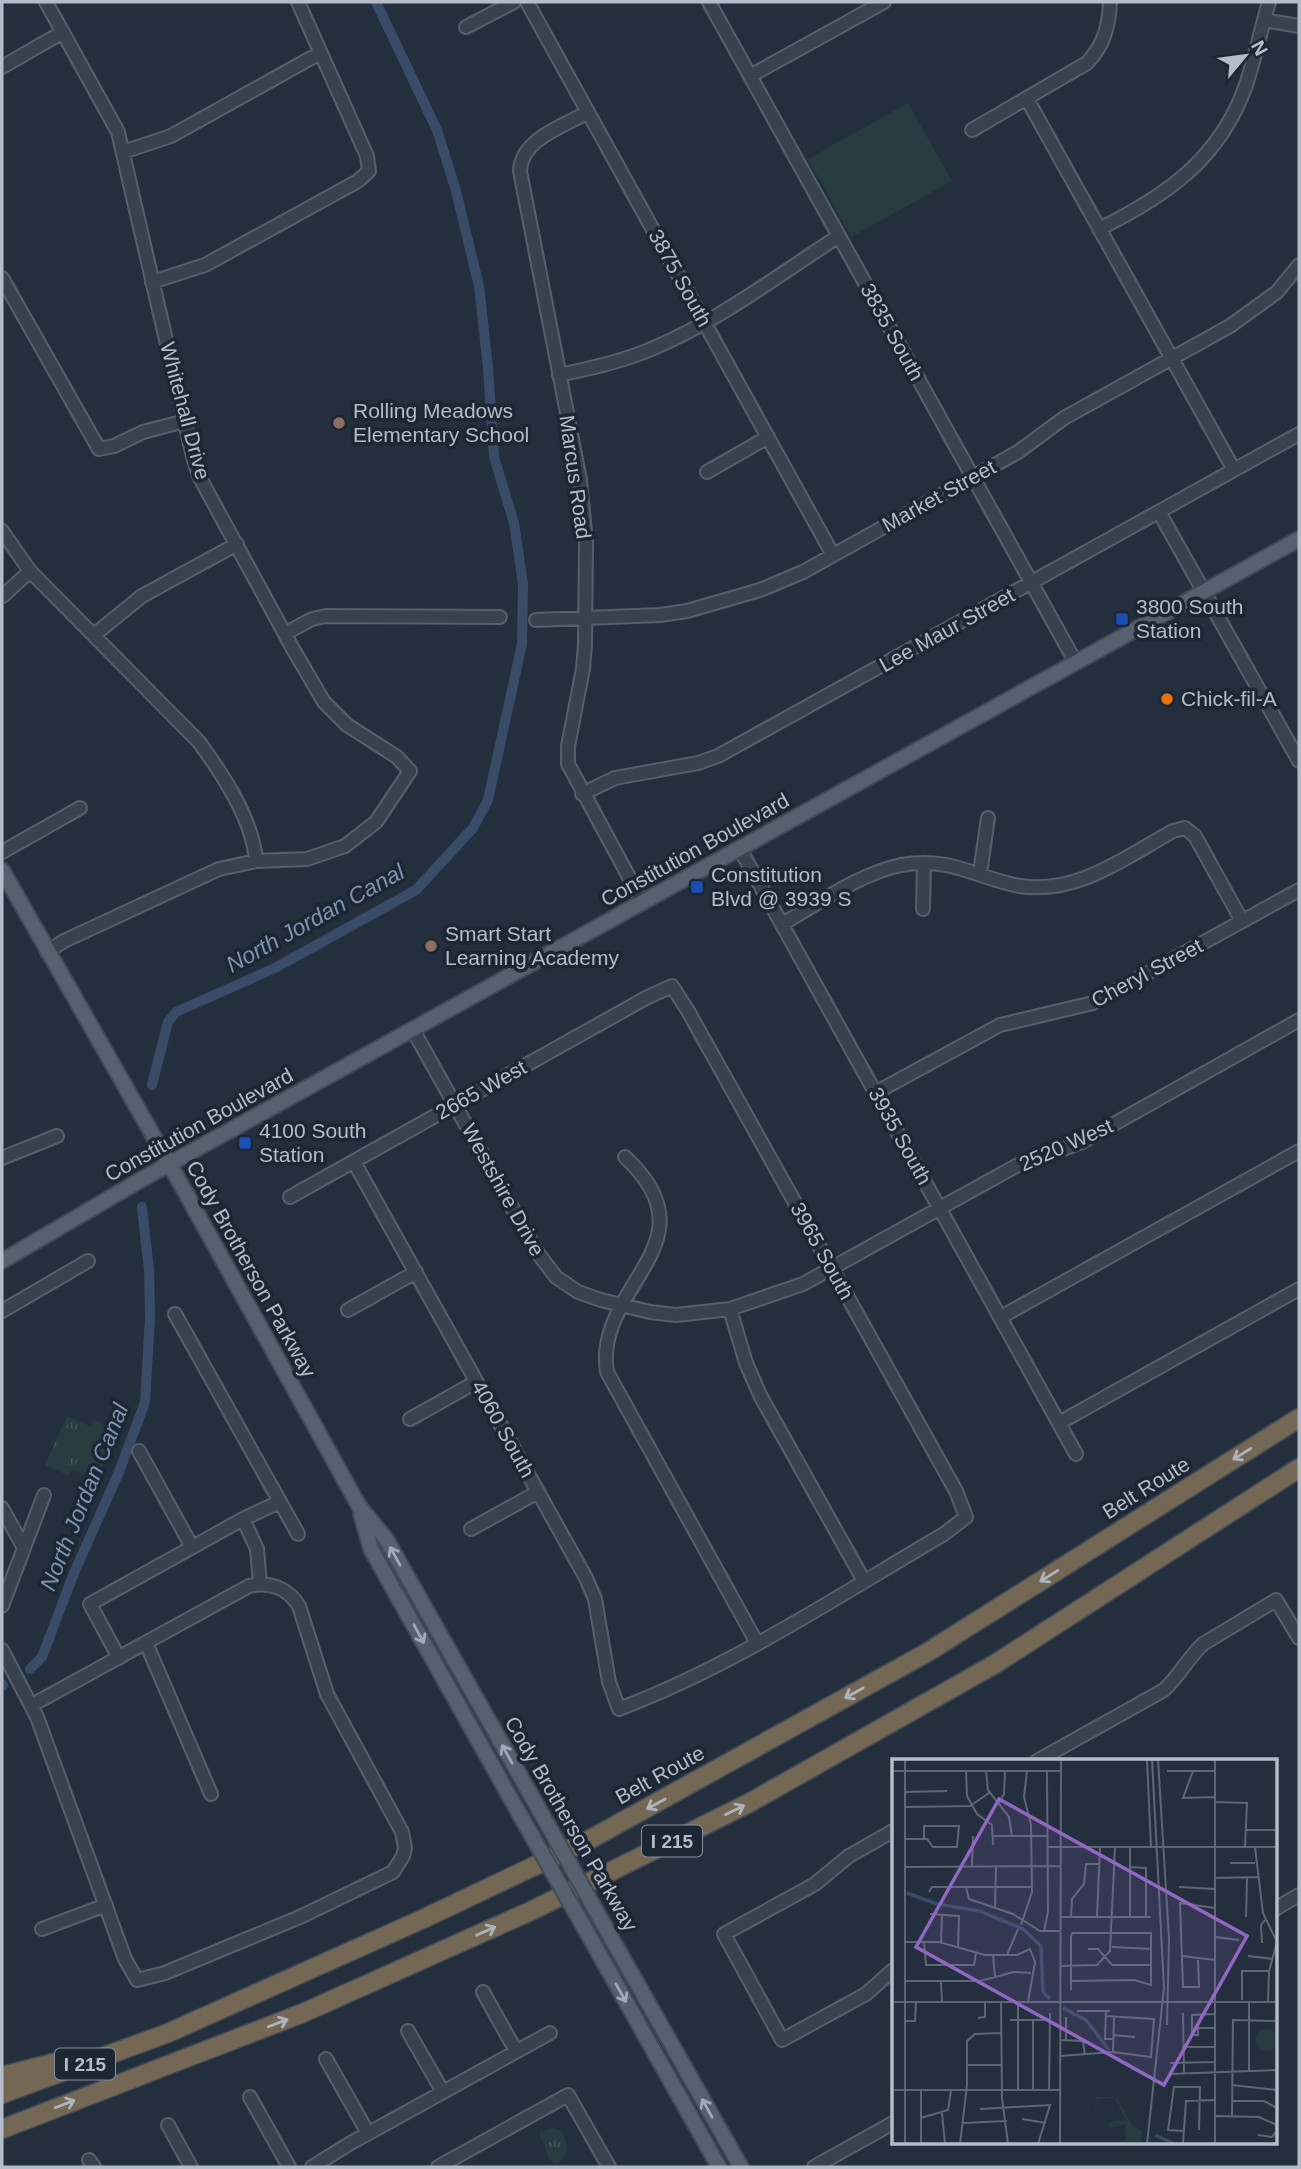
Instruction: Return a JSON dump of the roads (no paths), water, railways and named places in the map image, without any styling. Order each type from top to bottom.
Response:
[{"type":"highway","name":"Belt Route","points":[[2,2094],[168,2033],[492,1887],[662,1801],[928,1652],[1299,1418]]},
{"type":"highway","name":"I 215","points":[[2,2129],[303,2013],[533,1910],[749,1803],[995,1664],[1299,1468]]},
{"type":"highway","points":[[2,2076],[168,2033]]},
{"type":"main road","name":"Constitution Boulevard","points":[[2,1261],[170,1164],[1299,539]]},
{"type":"main road","name":"Cody Brotherson Parkway","points":[[2,870],[6,886],[170,1164],[359,1506],[386,1539],[741,2167]]},
{"type":"main road","name":"Cody Brotherson Parkway","points":[[359,1506],[371,1549],[719,2167]]},
{"type":"street","name":"Whitehall Drive","points":[[46,2],[115,125],[201,478],[313,684],[331,710],[356,732],[397,757],[410,771],[376,822],[345,846],[307,859],[256,861]]},
{"type":"street","points":[[152,282],[205,265],[358,181],[369,171],[367,156],[298,2]]},
{"type":"street","points":[[466,27],[514,2]]},
{"type":"street","name":"3875 South","points":[[527,2],[833,555]]},
{"type":"street","name":"3835 South","points":[[709,2],[1076,663]]},
{"type":"street","points":[[750,76],[884,2]]},
{"type":"street","points":[[971,130],[1076,71],[1097,52],[1107,25],[1110,2]]},
{"type":"street","points":[[1099,229],[1154,200],[1189,173],[1218,138],[1239,103],[1269,2]]},
{"type":"street","points":[[1264,20],[1299,26]]},
{"type":"street","points":[[2,67],[63,32]]},
{"type":"street","points":[[123,152],[171,136],[320,53]]},
{"type":"street","points":[[1027,99],[1234,470]]},
{"type":"street","name":"Marcus Road","points":[[588,112],[534,143],[524,154],[520,165],[580,480],[585,521],[584,658],[567,752],[570,771],[643,903]]},
{"type":"street","points":[[559,375],[637,355],[669,341],[704,322],[839,236]]},
{"type":"street","name":"Market Street","points":[[536,620],[660,615],[715,604],[769,587],[833,555],[1018,452],[1064,418],[1230,326],[1264,303],[1299,265]]},
{"type":"street","points":[[2,278],[99,449],[114,446],[143,432],[185,421]]},
{"type":"street","name":"Lee Maur Street","points":[[582,794],[615,778],[698,763],[718,756],[1299,434]]},
{"type":"street","points":[[707,472],[768,437]]},
{"type":"street","points":[[1159,512],[1299,761]]},
{"type":"street","points":[[2,531],[30,571],[207,752],[250,827],[256,861],[232,865],[207,874],[64,941],[47,952]]},
{"type":"street","points":[[94,635],[142,596],[237,544]]},
{"type":"street","points":[[3,596],[30,571]]},
{"type":"street","points":[[286,632],[326,616],[500,617]]},
{"type":"street","points":[[2,852],[80,808]]},
{"type":"street","points":[[980,873],[988,818]]},
{"type":"street","points":[[782,924],[879,871],[902,865],[925,863],[963,867],[1021,886],[1062,885],[1086,878],[1172,831],[1185,828],[1195,836],[1242,921]]},
{"type":"street","name":"3935 South","points":[[740,849],[1076,1454]]},
{"type":"street","points":[[923,909],[925,863]]},
{"type":"street","name":"Cheryl Street","points":[[875,1093],[1000,1026],[1093,1003],[1299,890]]},
{"type":"street","name":"2665 West","points":[[290,1197],[646,998],[673,986]]},
{"type":"street","name":"3965 South","points":[[673,986],[956,1491],[966,1517],[944,1534],[864,1581]]},
{"type":"street","name":"2520 West","points":[[832,1269],[1016,1166],[1082,1142],[1299,1020]]},
{"type":"street","name":"Westshire Drive","points":[[413,1030],[546,1265],[556,1277],[578,1292],[623,1306],[676,1315],[730,1309],[785,1292],[832,1269]]},
{"type":"street","points":[[3,1156],[57,1136]]},
{"type":"street","points":[[1000,1317],[1299,1151]]},
{"type":"street","points":[[625,1157],[640,1171],[653,1192],[660,1208],[661,1225],[651,1252],[607,1341],[607,1372],[757,1643],[864,1581],[761,1396],[746,1363],[730,1309]]},
{"type":"street","name":"4060 South","points":[[354,1162],[586,1578],[595,1599],[609,1682],[619,1709],[649,1698],[757,1643]]},
{"type":"street","points":[[2,1311],[88,1261]]},
{"type":"street","points":[[348,1310],[416,1272]]},
{"type":"street","points":[[1059,1423],[1299,1289]]},
{"type":"street","points":[[175,1314],[298,1534]]},
{"type":"street","points":[[410,1419],[476,1382]]},
{"type":"street","points":[[139,1451],[192,1547]]},
{"type":"street","points":[[471,1529],[538,1492]]},
{"type":"street","points":[[2,1606],[44,1495]]},
{"type":"street","points":[[119,1658],[90,1604],[243,1519],[279,1502]]},
{"type":"street","points":[[2,1508],[24,1548]]},
{"type":"street","points":[[243,1519],[257,1549],[260,1584]]},
{"type":"street","points":[[2,1650],[32,1705],[125,1959],[137,1980],[165,1973],[300,1917],[386,1876],[398,1866],[405,1848],[401,1832],[327,1693],[299,1606],[283,1590],[260,1584],[249,1586],[32,1705]]},
{"type":"street","points":[[1041,1759],[1164,1690],[1177,1678],[1193,1653],[1203,1644],[1276,1600],[1299,1638]]},
{"type":"street","points":[[146,1643],[211,1794]]},
{"type":"street","points":[[892,1832],[849,1856],[815,1884],[724,1934],[782,2039],[866,1994],[892,1971]]},
{"type":"street","points":[[1276,1908],[1299,1895]]},
{"type":"street","points":[[42,1928],[106,1905]]},
{"type":"street","points":[[484,1993],[516,2051]]},
{"type":"street","points":[[408,2031],[443,2092]]},
{"type":"street","points":[[312,2167],[330,2163],[368,2133],[550,2033]]},
{"type":"street","points":[[327,2059],[368,2133]]},
{"type":"street","points":[[438,2167],[568,2095],[609,2167]]},
{"type":"street","points":[[250,2097],[289,2167]]},
{"type":"street","points":[[814,2167],[892,2124]]},
{"type":"street","points":[[168,2125],[191,2167]]},
{"type":"waterway","name":"North Jordan Canal","points":[[152,1085],[168,1022],[176,1012],[275,968],[416,890],[473,828],[488,800],[522,644],[523,584],[514,523],[494,457],[479,286],[456,191],[437,130],[376,2]]},
{"type":"waterway","name":"North Jordan Canal","points":[[30,1669],[42,1657],[74,1573],[119,1472],[145,1402],[150,1318],[149,1270],[142,1207]]},
{"type":"place","name":"Rolling Meadows Elementary School","points":[[339,423]]},
{"type":"place","name":"3800 South Station","points":[[1122,619]]},
{"type":"place","name":"Chick-fil-A","points":[[1167,699]]},
{"type":"place","name":"Constitution Blvd @ 3939 S","points":[[697,887]]},
{"type":"place","name":"Smart Start Learning Academy","points":[[431,946]]},
{"type":"place","name":"4100 South Station","points":[[245,1143]]}]
